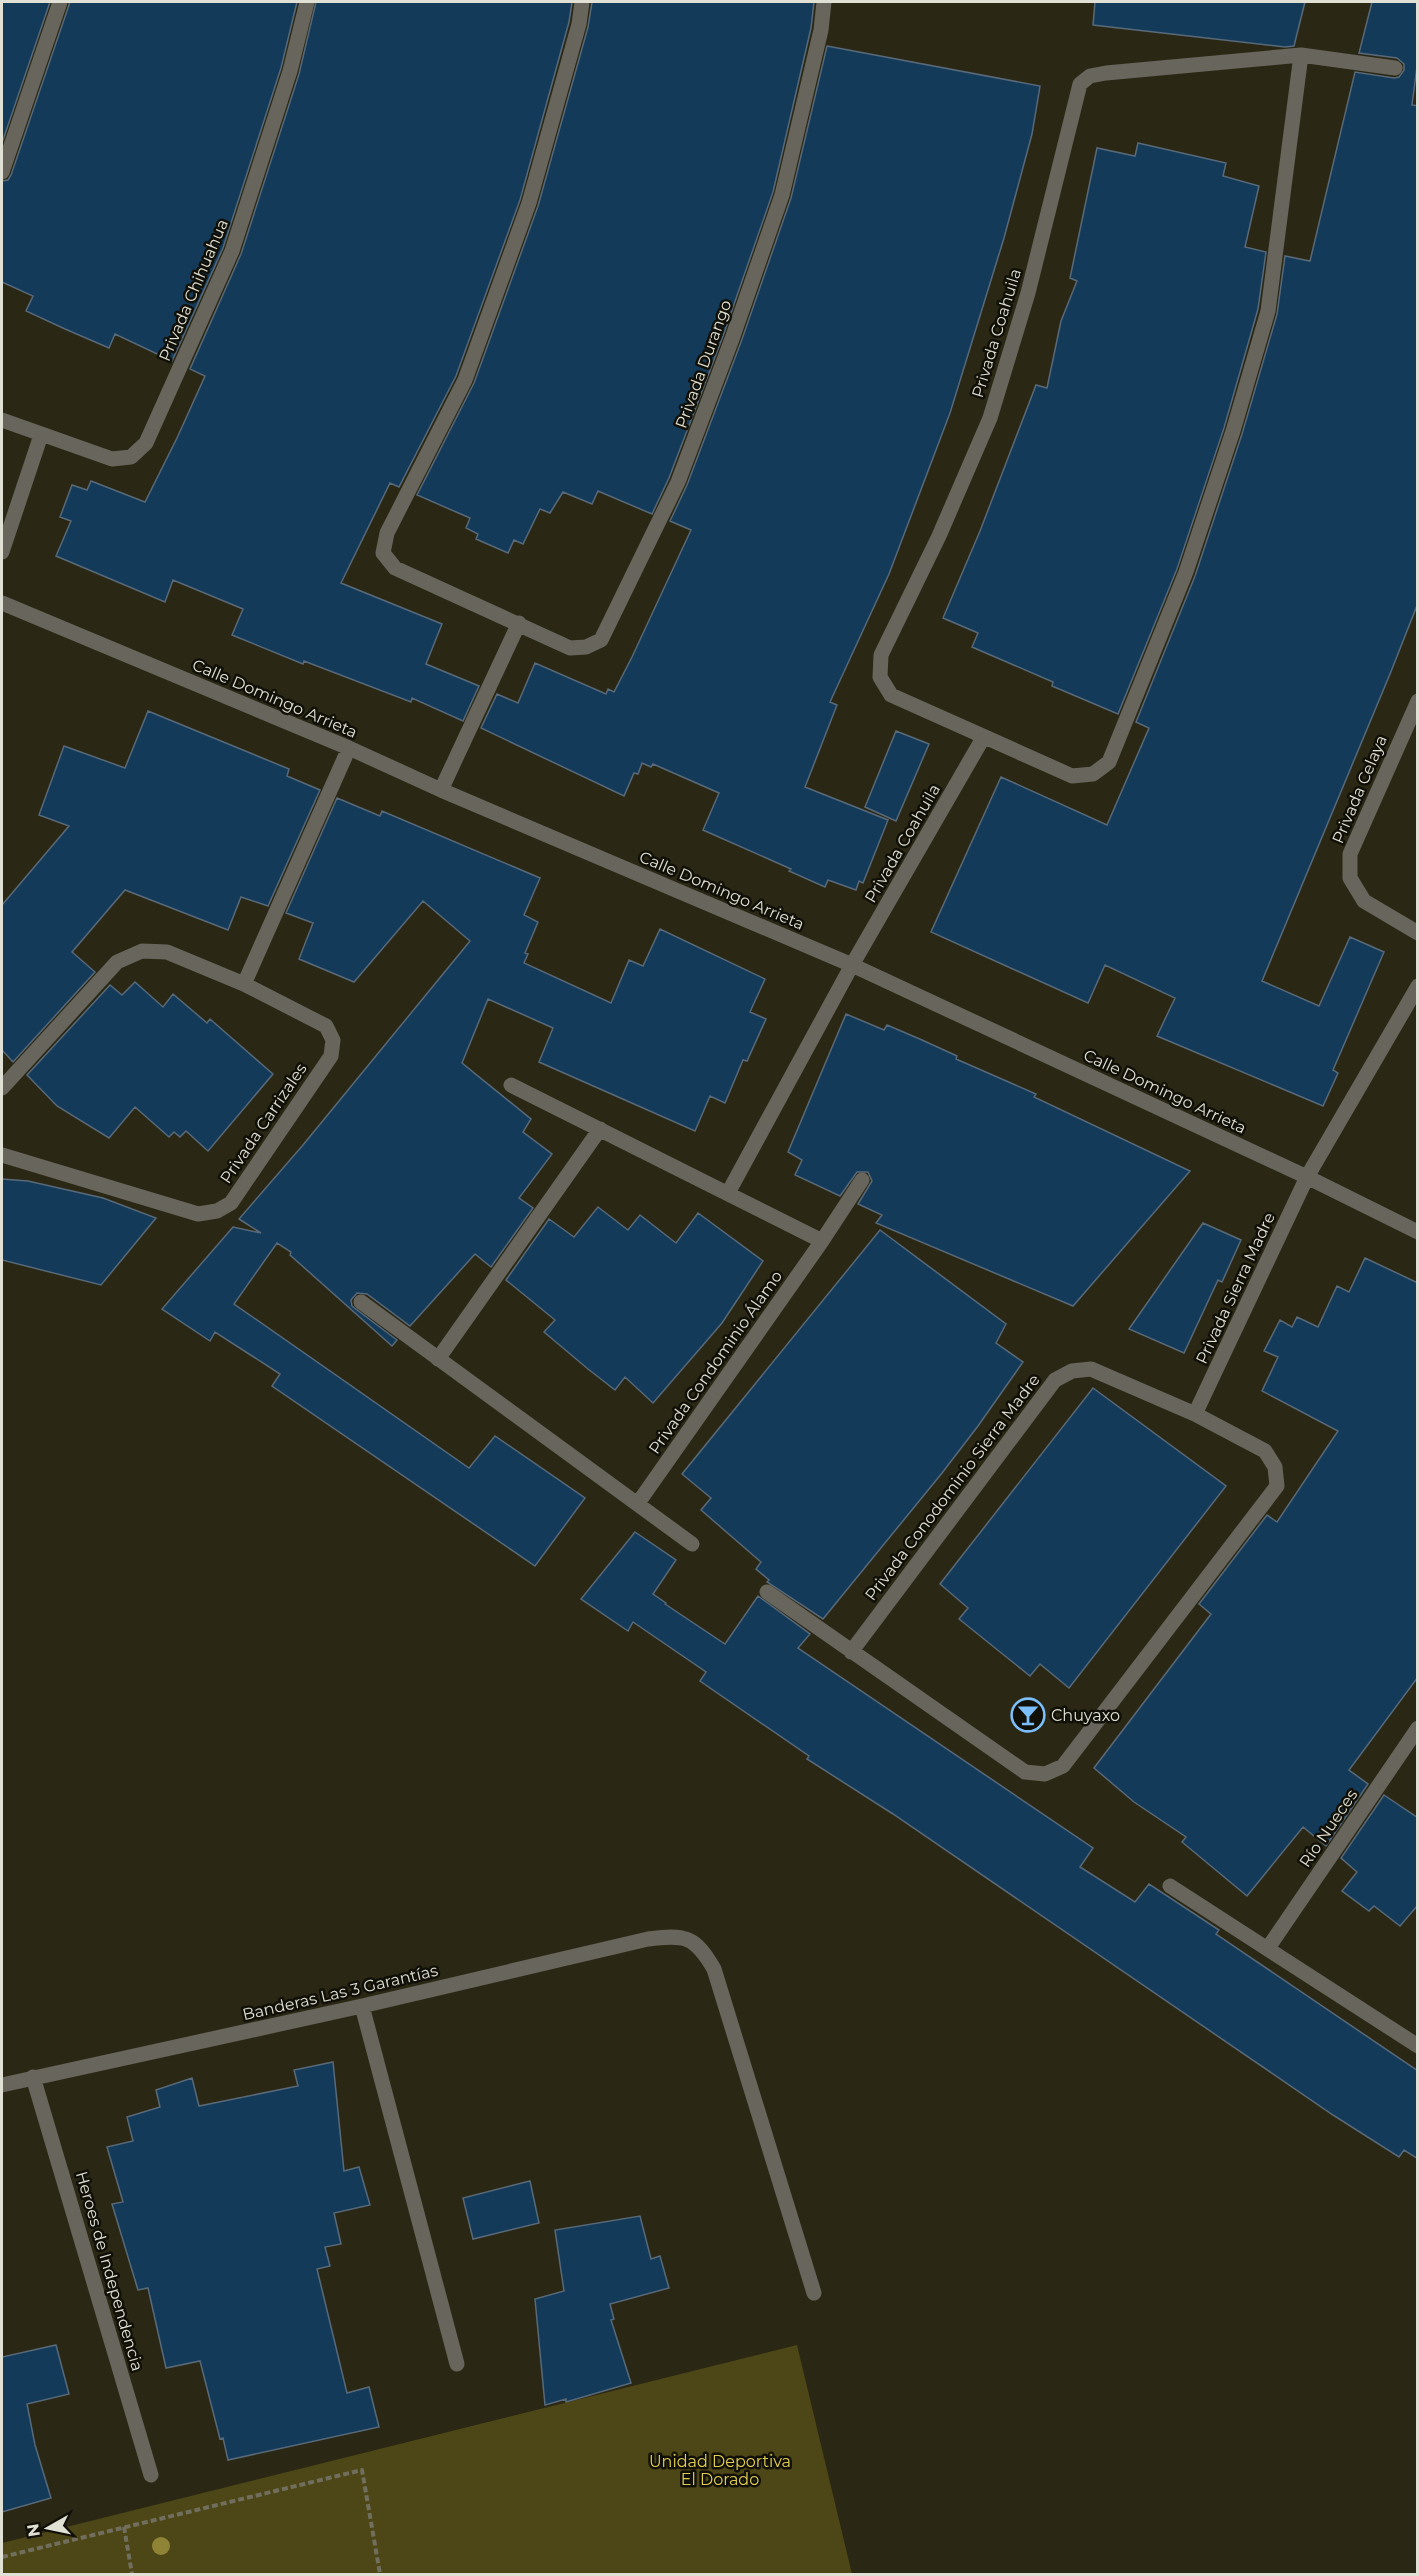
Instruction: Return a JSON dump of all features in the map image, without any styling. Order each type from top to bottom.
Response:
[{"type":"street","points":[[2,172],[60,2]]},
{"type":"street","name":"Privada Chihuahua","points":[[2,420],[112,459],[131,457],[146,443],[232,251],[290,71],[307,2]]},
{"type":"street","name":"Privada Durango","points":[[582,2],[579,24],[529,203],[469,369],[387,533],[383,553],[395,568],[570,648],[586,647],[601,640],[678,482],[732,339],[782,195],[821,30],[824,2]]},
{"type":"street","name":"Privada Coahuila","points":[[1301,55],[1268,311],[1233,431],[1186,572],[1109,762],[1093,774],[1072,776],[891,695],[880,677],[881,655],[939,536],[990,418],[1028,292],[1080,84],[1090,76],[1106,73],[1301,55],[1395,68]]},
{"type":"street","points":[[2,552],[41,435]]},
{"type":"street","name":"Calle Domingo Arrieta","points":[[2,603],[349,748],[441,790],[852,965],[1307,1177],[1418,1232]]},
{"type":"street","points":[[441,790],[519,623]]},
{"type":"street","name":"Privada Celaya","points":[[1418,701],[1350,854],[1350,878],[1364,902],[1418,933]]},
{"type":"street","name":"Privada Coahuila","points":[[852,965],[983,738]]},
{"type":"street","points":[[244,984],[349,748]]},
{"type":"street","name":"Privada Carrizales","points":[[2,1088],[117,962],[142,951],[167,951],[244,984],[326,1026],[333,1040],[330,1056],[231,1203],[217,1211],[198,1214],[2,1155]]},
{"type":"street","points":[[729,1193],[852,965]]},
{"type":"street","points":[[1307,1177],[1418,986]]},
{"type":"street","points":[[511,1085],[822,1241]]},
{"type":"street","points":[[438,1359],[600,1129]]},
{"type":"street","name":"Privada Sierra Madre","points":[[1196,1414],[1307,1177]]},
{"type":"street","name":"Privada Condominio Álamo","points":[[638,1503],[822,1241],[862,1180]]},
{"type":"street","points":[[361,1302],[692,1544]]},
{"type":"street","name":"Privada Conodominio Sierra Madre","points":[[767,1592],[851,1652],[1025,1772],[1045,1774],[1063,1766],[1277,1486],[1275,1467],[1265,1451],[1196,1414],[1091,1369],[1072,1371],[1055,1380],[851,1652]]},
{"type":"street","name":"Río Nueces","points":[[1268,1948],[1418,1728]]},
{"type":"street","points":[[1170,1886],[1418,2046]]},
{"type":"street","name":"Banderas Las 3 Garantías","points":[[2,2085],[362,2006],[648,1939],[667,1937],[686,1939],[701,1947],[714,1969],[814,2294]]},
{"type":"street","points":[[362,2006],[457,2364]]},
{"type":"street","name":"Heroes de Independencia","points":[[33,2077],[151,2475]]},
{"type":"path","points":[[2,2557],[362,2470],[380,2574]]},
{"type":"path","points":[[124,2528],[132,2574]]},
{"type":"green space","name":"Unidad Deportiva El Dorado","points":[[797,2345],[852,2574],[2,2574],[2,2543]]},
{"type":"building","points":[[2,2],[50,2],[2,143]]},
{"type":"building","points":[[70,2],[297,2],[281,68],[223,248],[172,361],[115,334],[109,348],[26,311],[33,296],[2,282],[2,181],[8,180],[11,175]]},
{"type":"building","points":[[316,2],[572,2],[569,22],[520,200],[456,376],[399,487],[390,483],[341,583],[442,624],[426,664],[479,686],[463,721],[412,698],[411,702],[304,661],[303,664],[232,635],[243,609],[173,580],[165,602],[56,556],[71,521],[60,517],[72,485],[87,490],[91,481],[145,502],[177,438],[205,376],[190,369],[241,254],[299,74]]},
{"type":"building","points":[[592,2],[814,2],[811,28],[773,192],[723,336],[669,478],[652,514],[598,491],[592,504],[563,492],[550,513],[540,509],[523,544],[514,540],[508,553],[476,539],[478,534],[466,528],[470,518],[417,495],[474,383],[538,206],[588,27]]},
{"type":"building","points":[[1095,2],[1305,2],[1294,46],[1285,47],[1093,25]]},
{"type":"building","points":[[1372,2],[1418,2],[1418,59],[1412,105],[1418,106],[1418,603],[1262,981],[1319,1006],[1350,937],[1384,952],[1333,1070],[1338,1073],[1323,1106],[1157,1036],[1175,998],[1105,965],[1088,1003],[931,932],[1001,777],[1107,825],[1149,728],[1136,722],[1195,576],[1242,434],[1277,314],[1285,256],[1310,261],[1355,72],[1394,78],[1399,77],[1404,70],[1404,64],[1397,58],[1359,53]]},
{"type":"building","points":[[827,46],[1040,86],[1032,134],[1004,238],[950,413],[889,574],[830,702],[837,705],[805,787],[888,820],[863,883],[859,881],[856,890],[828,880],[825,887],[789,871],[791,869],[703,830],[719,793],[653,764],[651,767],[642,763],[638,774],[634,773],[624,796],[481,728],[497,694],[518,703],[535,663],[606,694],[608,689],[614,692],[632,657],[691,530],[670,521],[687,485],[741,342],[791,198]]},
{"type":"building","points":[[1138,143],[1226,163],[1223,176],[1259,186],[1245,247],[1266,252],[1258,309],[1224,428],[1177,569],[1118,714],[1052,686],[1053,682],[972,647],[978,633],[943,618],[980,531],[1036,385],[1047,388],[1061,321],[1077,281],[1070,278],[1097,148],[1135,156]]},
{"type":"building","points":[[148,711],[289,769],[287,776],[320,790],[268,906],[241,897],[228,930],[125,890],[72,952],[95,972],[13,1062],[2,1050],[2,905],[69,826],[39,815],[64,746],[125,768]]},
{"type":"building","points":[[896,731],[929,744],[896,821],[865,807]]},
{"type":"building","points":[[337,798],[380,816],[382,811],[540,878],[524,915],[538,922],[525,953],[528,954],[524,963],[611,1003],[629,960],[643,966],[660,929],[765,979],[750,1012],[766,1019],[747,1061],[743,1060],[725,1103],[710,1096],[695,1131],[539,1062],[553,1028],[488,999],[462,1063],[531,1119],[523,1132],[552,1154],[519,1198],[533,1208],[491,1267],[475,1254],[410,1326],[367,1294],[357,1293],[351,1300],[352,1306],[397,1340],[392,1346],[290,1255],[291,1252],[277,1243],[234,1304],[469,1468],[495,1436],[585,1498],[535,1566],[272,1386],[280,1374],[215,1332],[210,1341],[162,1309],[233,1227],[261,1233],[239,1219],[303,1145],[470,941],[423,901],[354,982],[299,959],[313,923],[286,913]]},
{"type":"building","points":[[135,982],[163,1007],[173,994],[207,1023],[210,1019],[273,1074],[208,1151],[186,1131],[180,1137],[174,1132],[169,1137],[135,1107],[109,1138],[57,1106],[27,1075],[110,985],[122,995]]},
{"type":"building","points":[[846,1014],[884,1030],[887,1025],[922,1040],[957,1056],[956,1059],[1036,1094],[1034,1097],[1190,1171],[1073,1306],[876,1223],[882,1215],[858,1204],[872,1181],[868,1172],[857,1172],[840,1196],[795,1175],[802,1160],[788,1152]]},
{"type":"building","points":[[2,1179],[28,1181],[103,1198],[156,1218],[101,1285],[2,1260]]},
{"type":"building","points":[[598,1207],[628,1230],[640,1215],[676,1243],[698,1213],[763,1261],[722,1323],[653,1403],[625,1377],[615,1390],[588,1369],[544,1332],[555,1320],[506,1280],[549,1219],[574,1237]]},
{"type":"building","points":[[1203,1223],[1241,1240],[1222,1282],[1218,1280],[1184,1353],[1129,1329]]},
{"type":"building","points":[[880,1230],[1006,1324],[996,1343],[1023,1362],[942,1473],[823,1619],[767,1582],[769,1580],[756,1569],[761,1562],[701,1510],[711,1498],[682,1474]]},
{"type":"building","points":[[1365,1258],[1418,1283],[1418,1677],[1349,1770],[1368,1784],[1326,1846],[1303,1827],[1247,1896],[1182,1842],[1186,1837],[1134,1802],[1094,1768],[1211,1614],[1199,1604],[1267,1515],[1277,1522],[1338,1431],[1262,1391],[1278,1357],[1264,1351],[1280,1320],[1292,1327],[1297,1317],[1318,1327],[1337,1286],[1349,1292]]},
{"type":"building","points":[[1093,1388],[1226,1486],[1069,1688],[1040,1664],[1030,1676],[959,1619],[968,1608],[940,1584]]},
{"type":"building","points":[[635,1532],[676,1560],[653,1594],[665,1604],[725,1644],[758,1596],[810,1634],[798,1648],[1093,1848],[1080,1867],[1135,1902],[1149,1884],[1219,1930],[1216,1934],[1418,2071],[1418,2159],[1404,2150],[1399,2157],[1333,2115],[893,1814],[807,1759],[809,1756],[700,1681],[706,1672],[633,1622],[628,1631],[581,1599]]},
{"type":"building","points":[[1384,1795],[1418,1818],[1418,1905],[1400,1926],[1374,1906],[1369,1911],[1342,1891],[1357,1872],[1341,1858]]},
{"type":"building","points":[[333,2062],[344,2171],[359,2167],[370,2205],[334,2213],[341,2244],[325,2247],[330,2266],[317,2269],[347,2393],[369,2387],[379,2427],[228,2460],[223,2438],[220,2439],[200,2361],[166,2368],[148,2288],[138,2290],[112,2204],[123,2202],[107,2147],[133,2141],[127,2117],[160,2107],[156,2090],[192,2078],[199,2106],[298,2086],[294,2070]]},
{"type":"building","points":[[530,2181],[539,2223],[473,2239],[463,2198]]},
{"type":"building","points":[[640,2216],[651,2259],[660,2256],[669,2288],[610,2304],[614,2319],[611,2320],[631,2383],[566,2402],[566,2399],[545,2405],[535,2299],[564,2291],[555,2230]]},
{"type":"building","points":[[56,2345],[69,2394],[27,2404],[35,2445],[51,2498],[2,2512],[2,2357]]},
{"type":"place","name":"Chuyaxo","points":[[1028,1715]]}]
